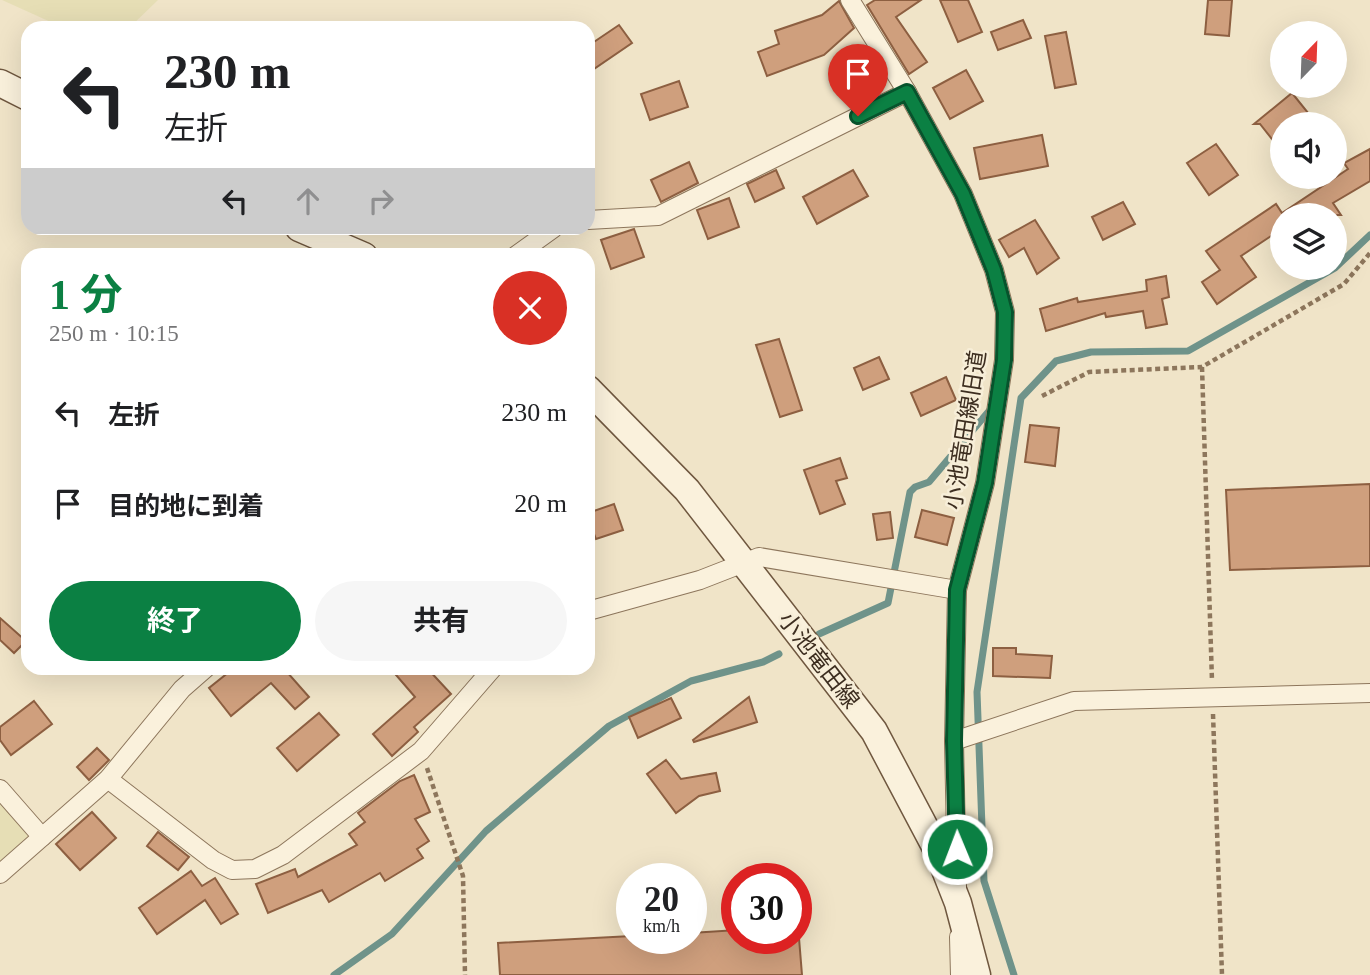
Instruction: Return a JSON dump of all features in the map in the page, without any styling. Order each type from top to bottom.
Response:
[{"type":"main road","points":[[0,83],[21,94]]},
{"type":"main road","points":[[315,235],[345,248]]},
{"type":"main road","name":"小池竜田線","points":[[595,396],[687,490],[874,731],[939,852],[958,903],[977,975]]},
{"type":"street","name":"小池竜田線旧道","points":[[854,1],[963,194],[994,270],[1005,312],[1004,360],[985,483],[957,590],[954,741],[960,975]]},
{"type":"street","points":[[595,220],[658,216],[907,92]]},
{"type":"street","points":[[526,248],[544,235]]},
{"type":"street","points":[[595,609],[699,580],[759,557],[957,590]]},
{"type":"street","points":[[0,874],[108,779],[182,689],[198,675]]},
{"type":"street","points":[[108,779],[213,860],[232,870],[255,869],[282,855],[421,751],[487,675]]},
{"type":"street","points":[[954,741],[1074,701],[1370,694]]},
{"type":"street","points":[[0,789],[43,837]]},
{"type":"path","points":[[1042,396],[1089,372],[1202,367],[1345,284],[1370,253]]},
{"type":"path","points":[[1202,367],[1222,975]]},
{"type":"path","points":[[421,751],[463,876],[465,975]]},
{"type":"shaded area","points":[[2,0],[158,0],[136,21],[48,21]]},
{"type":"shaded area","points":[[0,798],[35,837],[0,865]]},
{"type":"building","points":[[875,0],[921,0],[896,17],[927,62],[909,74],[867,5]]},
{"type":"building","points":[[940,0],[968,0],[982,32],[958,42]]},
{"type":"building","points":[[1208,0],[1232,0],[1229,36],[1205,34]]},
{"type":"building","points":[[839,1],[854,28],[824,55],[767,76],[758,52],[779,44],[775,31],[822,15]]},
{"type":"building","points":[[1023,20],[1031,38],[998,50],[991,32]]},
{"type":"building","points":[[619,25],[632,43],[595,68],[595,41]]},
{"type":"building","points":[[1066,32],[1076,84],[1055,88],[1045,36]]},
{"type":"building","points":[[966,70],[983,101],[950,119],[933,88]]},
{"type":"building","points":[[679,81],[688,107],[650,120],[641,94]]},
{"type":"building","points":[[1286,98],[1296,98],[1307,112],[1270,112],[1270,137],[1260,124],[1254,124]]},
{"type":"building","points":[[1042,135],[1048,166],[980,179],[974,148]]},
{"type":"building","points":[[1216,144],[1238,175],[1209,195],[1187,163]]},
{"type":"building","points":[[1370,149],[1370,181],[1333,203],[1297,203],[1318,189],[1347,189],[1347,161]]},
{"type":"building","points":[[689,162],[698,183],[661,202],[651,180]]},
{"type":"building","points":[[776,170],[784,188],[755,202],[747,184]]},
{"type":"building","points":[[853,170],[868,196],[817,224],[803,197]]},
{"type":"building","points":[[729,198],[739,227],[708,239],[697,210]]},
{"type":"building","points":[[1123,202],[1135,224],[1103,240],[1092,217]]},
{"type":"building","points":[[1270,208],[1270,237],[1241,256],[1256,277],[1217,304],[1202,282],[1220,270],[1206,251]]},
{"type":"building","points":[[1035,220],[1059,258],[1037,274],[1024,248],[1009,257],[999,240]]},
{"type":"building","points":[[634,229],[644,257],[611,269],[601,240]]},
{"type":"building","points":[[1166,276],[1169,297],[1162,299],[1167,324],[1146,328],[1143,311],[1106,317],[1105,313],[1046,331],[1040,309],[1077,298],[1078,302],[1147,291],[1146,280]]},
{"type":"building","points":[[779,339],[802,410],[780,417],[756,345]]},
{"type":"building","points":[[879,357],[889,379],[863,390],[854,368]]},
{"type":"building","points":[[946,377],[956,400],[921,416],[911,393]]},
{"type":"building","points":[[1030,425],[1059,428],[1055,466],[1025,462]]},
{"type":"building","points":[[840,458],[847,478],[836,481],[845,504],[820,514],[804,470]]},
{"type":"building","points":[[1370,484],[1370,566],[1230,570],[1226,490]]},
{"type":"building","points":[[614,504],[623,530],[596,539],[595,511]]},
{"type":"building","points":[[922,510],[954,518],[947,545],[915,537]]},
{"type":"building","points":[[890,512],[893,538],[877,540],[873,514]]},
{"type":"building","points":[[0,618],[21,637],[21,646],[14,653],[0,640]]},
{"type":"building","points":[[993,648],[1016,648],[1016,654],[1052,656],[1050,678],[993,676]]},
{"type":"building","points":[[225,675],[290,675],[309,697],[295,709],[271,683],[231,716],[209,688]]},
{"type":"building","points":[[396,675],[433,675],[451,694],[414,727],[418,732],[392,756],[373,734],[415,697]]},
{"type":"building","points":[[749,697],[757,722],[694,742],[693,740]]},
{"type":"building","points":[[671,698],[681,718],[638,738],[629,717]]},
{"type":"building","points":[[34,701],[52,724],[11,755],[0,740],[0,727]]},
{"type":"building","points":[[319,713],[339,735],[297,771],[277,748]]},
{"type":"building","points":[[97,748],[109,760],[89,780],[77,767]]},
{"type":"building","points":[[666,760],[681,779],[716,773],[720,791],[699,796],[676,813],[647,774]]},
{"type":"building","points":[[414,775],[430,812],[415,819],[429,841],[417,849],[423,858],[385,881],[380,873],[329,902],[322,890],[268,913],[256,884],[295,869],[298,877],[357,845],[349,834],[365,822],[358,813],[400,781]]},
{"type":"building","points":[[92,812],[116,838],[80,870],[56,844]]},
{"type":"building","points":[[158,832],[189,857],[178,870],[147,846]]},
{"type":"building","points":[[191,871],[202,886],[215,878],[238,914],[221,924],[205,900],[157,934],[139,908]]},
{"type":"building","points":[[721,931],[721,954],[800,954],[802,975],[500,975],[498,943],[616,937],[616,954],[707,954],[707,932]]},
{"type":"waterway","points":[[1014,975],[984,881],[977,692],[1021,398],[1056,361],[1091,352],[1188,351],[1335,268],[1370,235]]},
{"type":"waterway","points":[[819,634],[888,603],[910,492],[929,482],[989,411]]},
{"type":"waterway","points":[[334,975],[392,934],[486,831],[609,726],[691,681],[763,662],[779,654]]},
{"type":"route","points":[[858,116],[907,92],[963,194],[994,270],[1005,312],[1004,360],[985,483],[957,590],[954,741],[957,849]]}]
